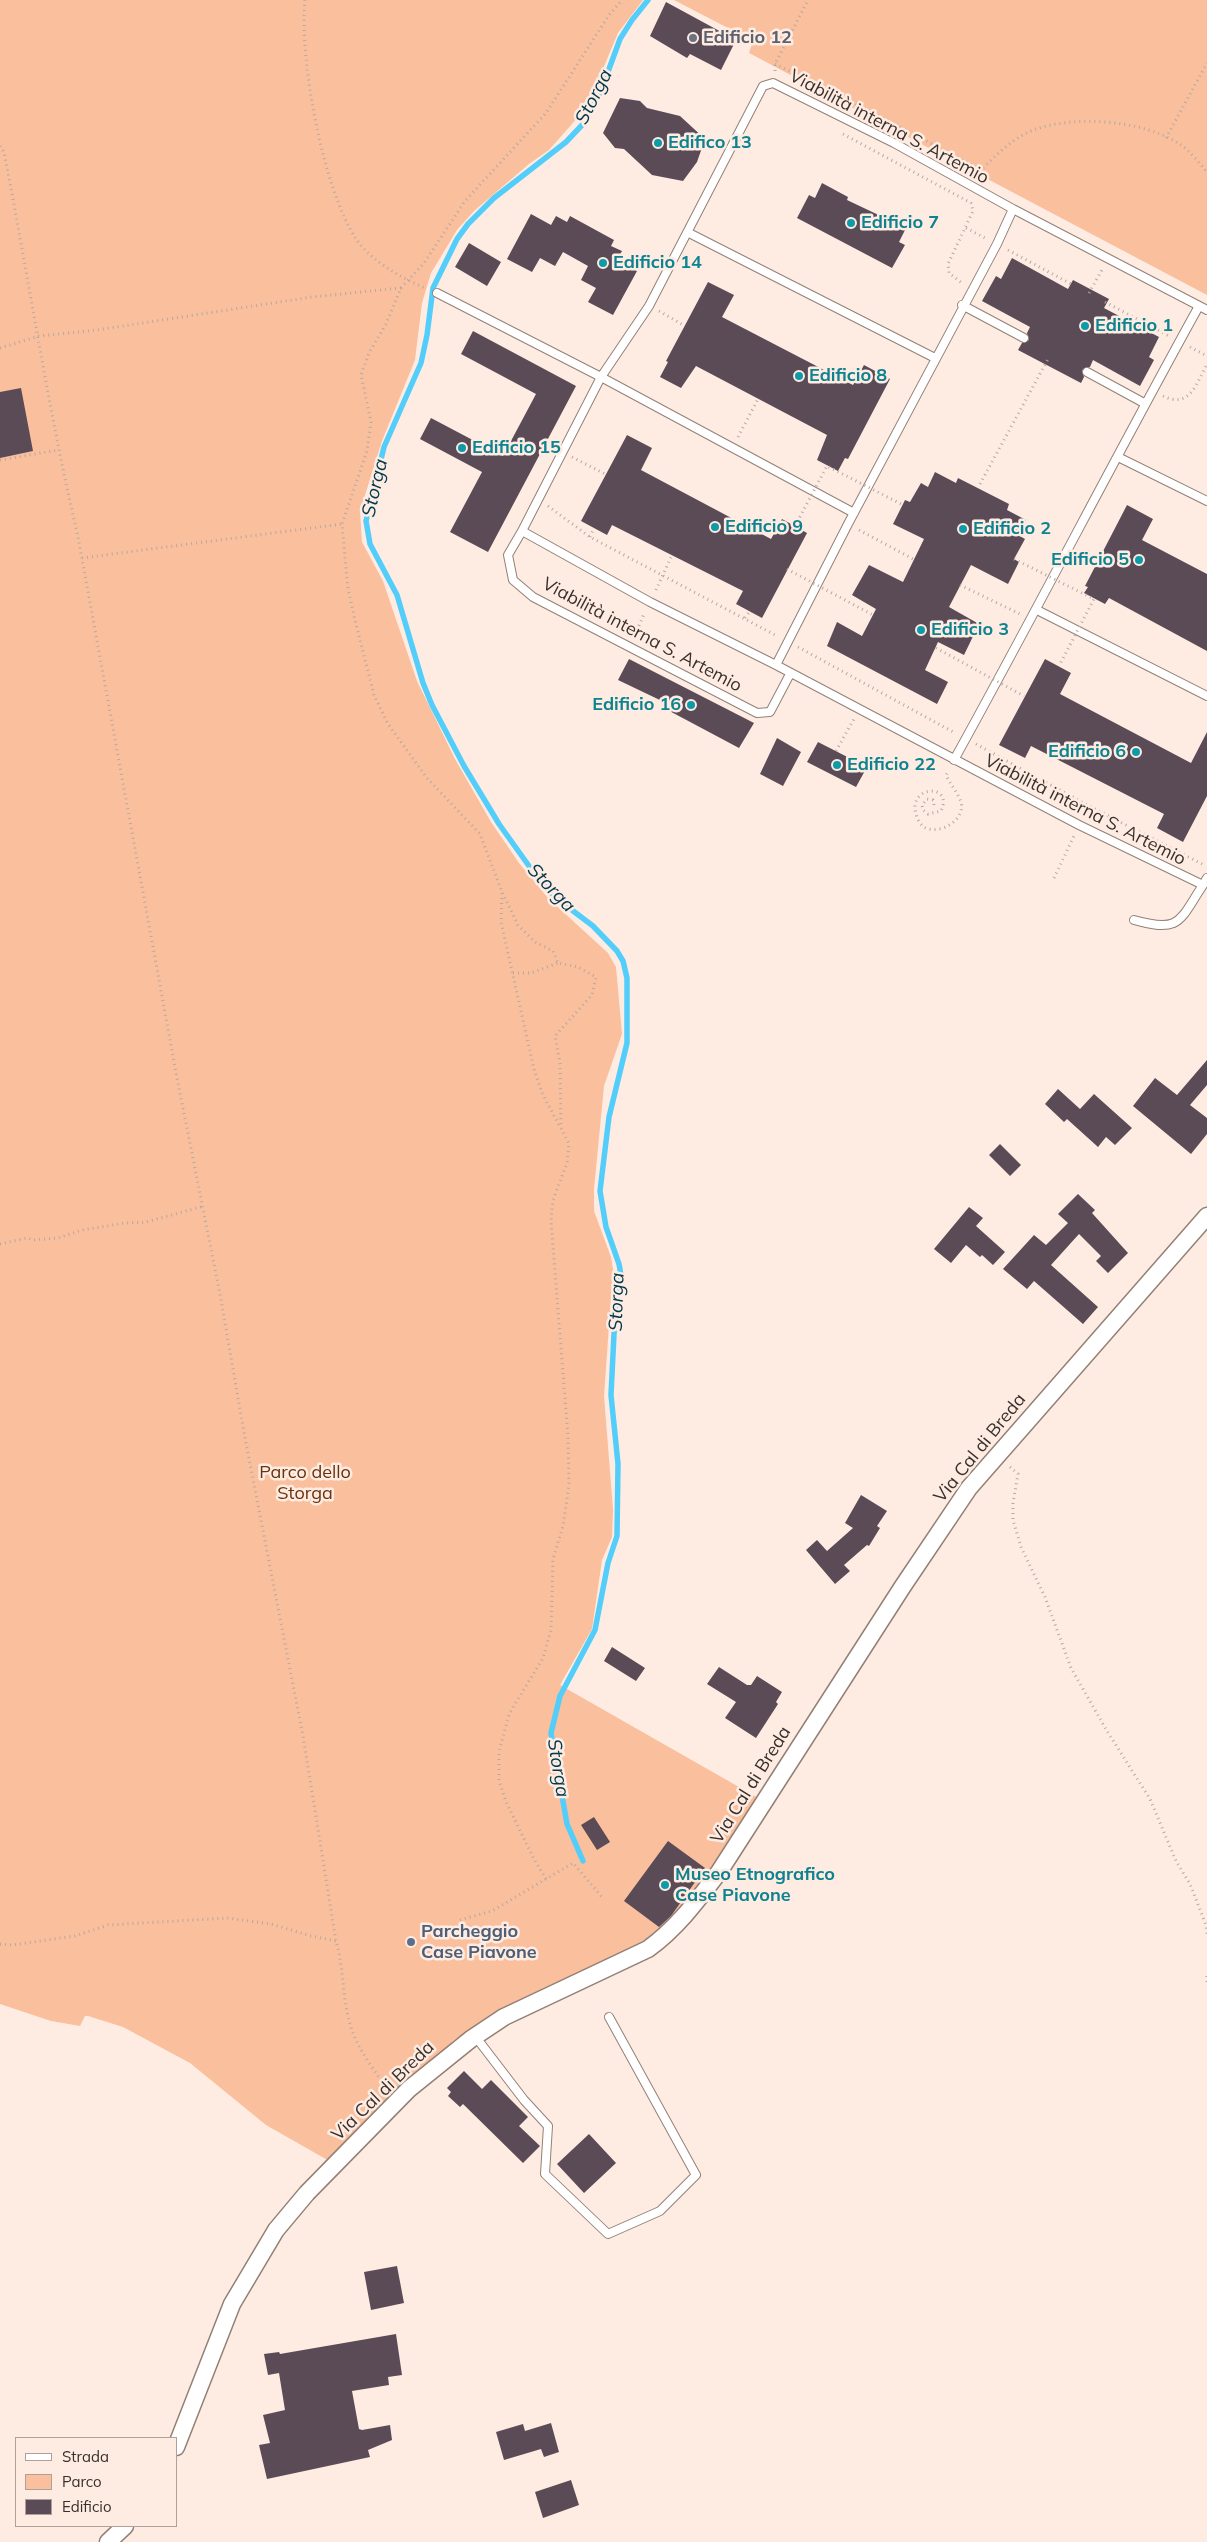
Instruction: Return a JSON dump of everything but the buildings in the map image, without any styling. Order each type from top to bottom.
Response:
[{"type":"street","name":"Via Cal di Breda","points":[[178,2443],[232,2304],[261,2252],[276,2230],[307,2193],[396,2103],[440,2062],[475,2036],[504,2017],[648,1949],[667,1936],[688,1914],[719,1872],[969,1488],[1207,1216]]},
{"type":"street","points":[[108,2542],[125,2527]]},
{"type":"lane","name":"Viabilità interna S. Artemio","points":[[790,674],[770,712],[757,713],[533,597],[513,580],[508,555],[539,500],[601,377],[649,306],[689,233],[763,86],[774,83],[894,143],[1013,209],[1207,310]]},
{"type":"lane","points":[[776,665],[935,358],[997,244],[1013,209]]},
{"type":"lane","points":[[689,233],[935,358]]},
{"type":"lane","points":[[437,293],[601,377],[854,513]]},
{"type":"lane","points":[[954,760],[1037,610],[1143,406],[1199,306]]},
{"type":"lane","points":[[961,309],[1024,338]]},
{"type":"lane","points":[[1087,372],[1143,406]]},
{"type":"lane","points":[[1118,457],[1207,501]]},
{"type":"lane","name":"Viabilità interna S. Artemio","points":[[522,531],[650,602],[776,665],[859,711],[1079,826],[1205,882],[1178,922],[1159,925],[1134,920]]},
{"type":"lane","points":[[1037,610],[1207,696]]},
{"type":"lane","points":[[475,2036],[524,2100],[548,2126],[545,2174],[608,2234],[660,2211],[696,2175],[609,2017]]},
{"type":"path","points":[[305,0],[305,55],[320,135],[337,202],[357,240],[383,265],[426,289]]},
{"type":"path","points":[[558,963],[553,951],[535,942],[518,925],[502,892],[480,834],[422,771],[388,724],[374,695],[348,589],[342,524],[358,481],[367,450],[370,431],[371,422],[361,375],[369,352],[386,324],[401,288],[424,263],[466,201],[546,113],[609,15],[622,0]]},
{"type":"path","points":[[774,83],[776,64],[808,0]]},
{"type":"path","points":[[1166,138],[1207,62]]},
{"type":"path","points":[[776,64],[981,170],[1014,142],[1034,130],[1057,124],[1081,121],[1134,127],[1166,138],[1180,144],[1207,172]]},
{"type":"path","points":[[837,131],[972,203],[973,211],[948,264],[949,273],[963,284],[953,303],[961,309]]},
{"type":"path","points":[[0,146],[4,152],[39,336],[58,450],[82,558],[178,1078],[204,1206],[245,1438],[312,1787],[350,2024],[367,2059],[396,2103]]},
{"type":"path","points":[[966,228],[1073,285]]},
{"type":"path","points":[[1089,293],[1108,259]]},
{"type":"path","points":[[0,348],[39,336],[97,330],[312,297],[401,288]]},
{"type":"path","points":[[1105,302],[1207,356]]},
{"type":"path","points":[[649,306],[684,326]]},
{"type":"path","points":[[1046,365],[980,486],[1048,359]]},
{"type":"path","points":[[1143,406],[1147,408],[1156,392],[1173,401],[1180,401],[1187,397],[1207,364]]},
{"type":"path","points":[[732,448],[758,399]]},
{"type":"path","points":[[0,460],[58,450]]},
{"type":"path","points":[[563,452],[605,474]]},
{"type":"path","points":[[795,526],[827,466],[903,505]]},
{"type":"path","points":[[539,500],[590,537],[745,618],[1089,806],[1207,867]]},
{"type":"path","points":[[82,558],[342,524]]},
{"type":"path","points":[[848,524],[915,560]]},
{"type":"path","points":[[590,537],[594,528]]},
{"type":"path","points":[[1014,559],[1094,599],[1059,666]]},
{"type":"path","points":[[787,569],[873,616]]},
{"type":"path","points":[[960,586],[1031,620]]},
{"type":"path","points":[[745,618],[750,611]]},
{"type":"path","points":[[936,648],[1024,696]]},
{"type":"path","points":[[836,751],[859,711]]},
{"type":"path","points":[[934,805],[933,800],[927,799],[922,805],[923,810],[928,814],[942,810],[944,797],[939,792],[925,792],[918,797],[915,804],[918,820],[930,830],[947,826],[956,819],[961,810],[961,803],[946,775],[954,760]]},
{"type":"path","points":[[1054,878],[1089,806]]},
{"type":"path","points":[[502,892],[501,922],[534,1069],[551,1113],[569,1144],[567,1163],[553,1200],[552,1220],[568,1436],[569,1485],[563,1526],[554,1560],[551,1630],[542,1658],[509,1714],[499,1752],[499,1780],[506,1802],[546,1879]]},
{"type":"path","points":[[513,973],[531,973],[558,963],[578,967],[596,977],[592,995],[555,1036],[560,1063],[561,1128]]},
{"type":"path","points":[[0,1244],[27,1238],[34,1240],[58,1238],[82,1230],[125,1223],[146,1222],[204,1206]]},
{"type":"path","points":[[997,1456],[1018,1474],[1013,1503],[1015,1532],[1045,1598],[1072,1668],[1107,1731],[1150,1800],[1176,1861],[1190,1884],[1206,1925],[1207,1934]]},
{"type":"path","points":[[460,1920],[492,1911],[573,1863],[602,1897]]},
{"type":"path","points":[[0,1944],[12,1945],[66,1938],[108,1925],[226,1918],[271,1924],[311,1936],[336,1940]]},
{"type":"path","points":[[1207,1976],[1207,1986]]},
{"type":"green space","name":"Parco dello Storga","points":[[0,0],[643,0],[618,33],[587,107],[549,150],[529,164],[474,211],[457,230],[431,273],[422,303],[415,360],[382,441],[360,511],[362,542],[383,581],[417,681],[455,759],[491,822],[519,863],[548,898],[608,953],[616,967],[622,1034],[604,1086],[594,1189],[594,1211],[611,1257],[613,1269],[604,1396],[613,1509],[612,1537],[602,1560],[592,1629],[560,1685],[760,1799],[715,1871],[660,1934],[499,2011],[454,2040],[331,2162],[266,2125],[190,2063],[123,2027],[88,2016],[85,2016],[80,2026],[51,2021],[0,2004]]},
{"type":"green space","points":[[674,0],[1207,0],[1207,295],[749,53],[753,41]]},
{"type":"waterway","name":"Storga","points":[[583,1861],[567,1824],[551,1733],[560,1696],[595,1630],[608,1563],[617,1536],[618,1464],[611,1395],[614,1334],[621,1275],[606,1227],[600,1191],[609,1117],[627,1043],[627,978],[623,961],[617,951],[593,926],[556,898],[539,880],[499,824],[464,766],[432,705],[423,683],[397,595],[370,544],[366,521],[384,447],[421,363],[427,335],[433,288],[457,239],[468,224],[494,198],[566,142],[583,124],[601,91],[620,39],[648,0]]},
{"type":"place","name":"Edificio 12","points":[[693,38]]},
{"type":"place","name":"Edifico 13","points":[[658,143]]},
{"type":"place","name":"Edificio 7","points":[[851,223]]},
{"type":"place","name":"Edificio 14","points":[[603,263]]},
{"type":"place","name":"Edificio 1","points":[[1085,326]]},
{"type":"place","name":"Edificio 8","points":[[799,376]]},
{"type":"place","name":"Edificio 15","points":[[462,448]]},
{"type":"place","name":"Edificio 9","points":[[715,527]]},
{"type":"place","name":"Edificio 2","points":[[963,529]]},
{"type":"place","name":"Edificio 5","points":[[1139,560]]},
{"type":"place","name":"Edificio 3","points":[[921,630]]},
{"type":"place","name":"Edificio 16","points":[[691,705]]},
{"type":"place","name":"Edificio 6","points":[[1136,752]]},
{"type":"place","name":"Edificio 22","points":[[837,765]]},
{"type":"place","name":"Museo Etnografico Case Piavone","points":[[665,1885]]},
{"type":"place","name":"Parcheggio Case Piavone","points":[[411,1942]]}]
